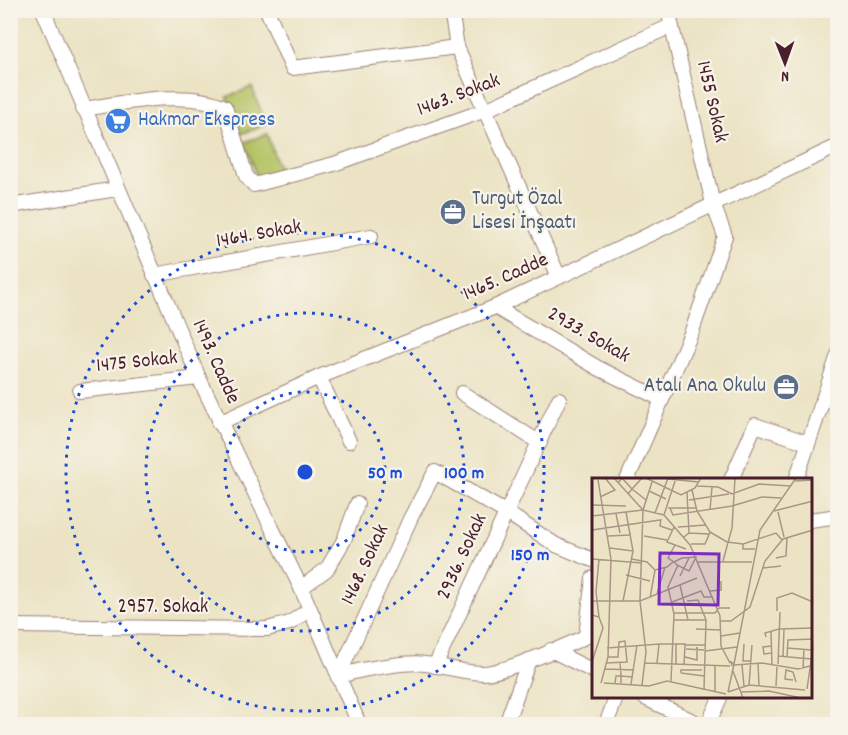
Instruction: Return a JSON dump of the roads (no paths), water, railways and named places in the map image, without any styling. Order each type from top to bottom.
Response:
[{"type":"street","name":"1493. Cadde","points":[[43,10],[83,109],[199,378],[301,588],[359,724]]},
{"type":"street","points":[[267,10],[292,68],[457,48]]},
{"type":"street","points":[[451,10],[457,48],[483,111],[560,277]]},
{"type":"street","name":"1455 Sokak","points":[[628,478],[692,331],[725,236],[713,204],[668,10]]},
{"type":"street","name":"1463. Sokak","points":[[83,109],[144,100],[208,99],[225,107],[246,176],[254,185],[334,164],[483,111],[671,26]]},
{"type":"street","name":"1465. Cadde","points":[[219,423],[319,377],[495,307],[837,146]]},
{"type":"street","points":[[10,206],[117,189]]},
{"type":"street","name":"1464. Sokak","points":[[154,275],[371,236]]},
{"type":"street","name":"2933. Sokak","points":[[495,307],[598,368],[661,399]]},
{"type":"street","points":[[797,478],[837,355]]},
{"type":"street","points":[[319,377],[349,441]]},
{"type":"street","name":"1475 Sokak","points":[[80,391],[199,378]]},
{"type":"street","points":[[462,393],[540,442]]},
{"type":"street","name":"2936. Sokak","points":[[435,666],[559,399]]},
{"type":"street","points":[[731,478],[755,425],[808,443]]},
{"type":"street","name":"1468. Sokak","points":[[338,677],[411,516],[435,472],[507,513]]},
{"type":"street","points":[[301,588],[327,569],[344,540],[357,504]]},
{"type":"street","points":[[507,513],[556,545],[592,560]]},
{"type":"street","points":[[812,520],[837,516]]},
{"type":"street","points":[[338,677],[351,672],[412,664],[486,673],[529,660],[590,635],[592,597]]},
{"type":"street","name":"2957. Sokak","points":[[10,626],[267,629],[290,623],[310,609]]},
{"type":"street","points":[[551,650],[592,670]]},
{"type":"street","points":[[506,724],[529,660]]},
{"type":"street","points":[[606,724],[616,699]]},
{"type":"street","points":[[647,699],[699,724]]},
{"type":"street","points":[[708,724],[720,699]]},
{"type":"place","name":"Hakmar Ekspress","points":[[118,121]]},
{"type":"place","name":"Turgut Özal Lisesi İnşaatı","points":[[453,212]]},
{"type":"place","name":"Atalı Ana Okulu","points":[[786,387]]}]
